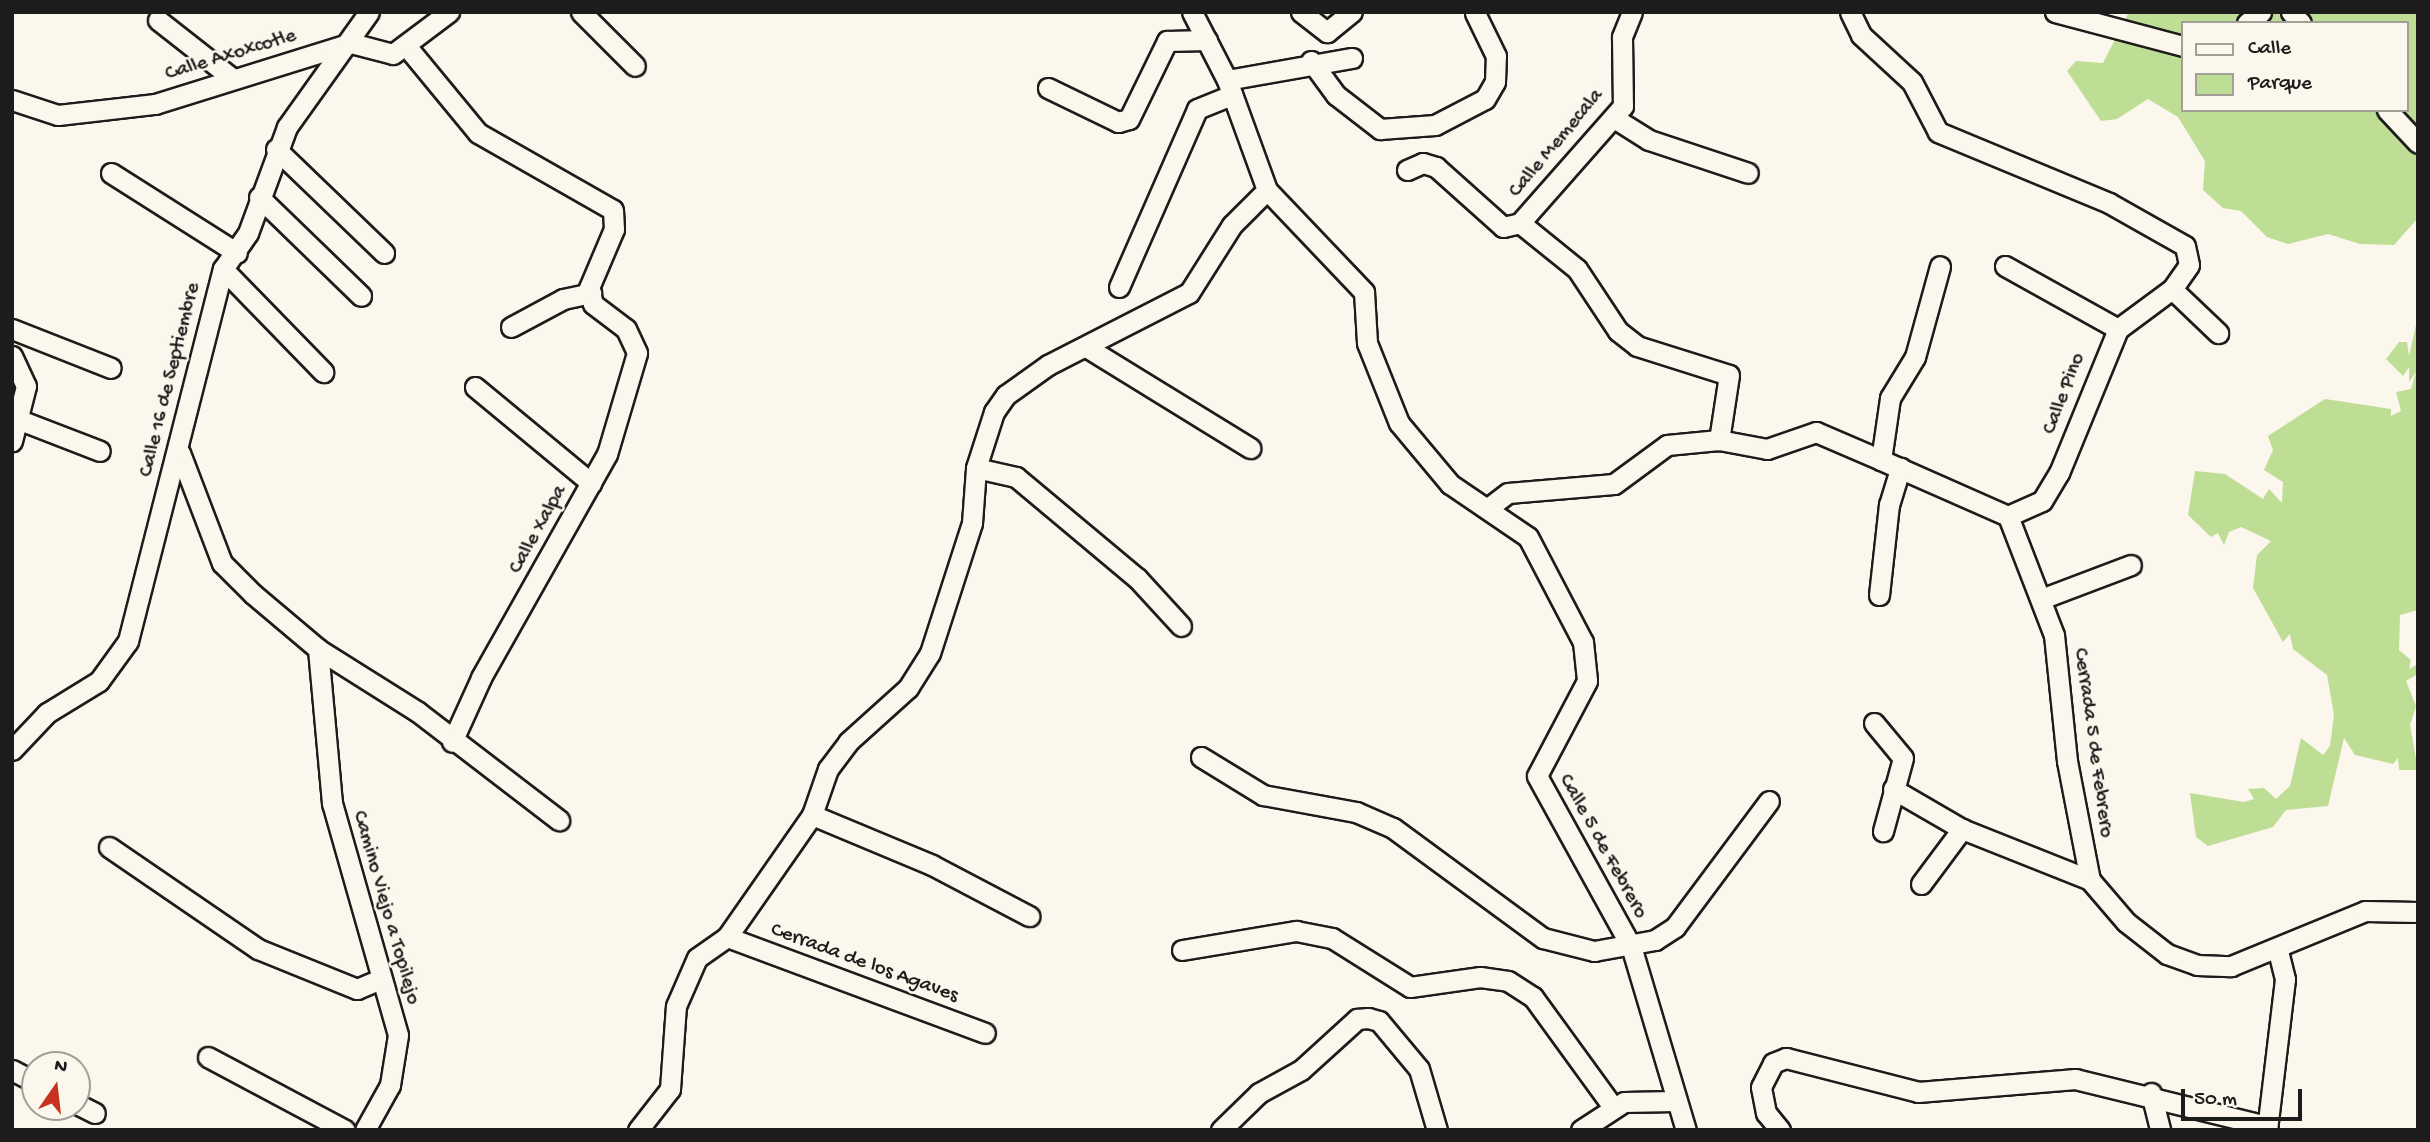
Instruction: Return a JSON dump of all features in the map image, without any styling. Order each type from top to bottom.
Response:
[{"type":"street","name":"Calle 16 de Septiembre","points":[[13,746],[47,713],[99,681],[128,641],[180,453],[223,269],[237,253],[276,149],[304,98],[351,43],[369,12]]},
{"type":"street","points":[[351,43],[393,54],[408,48],[421,29],[449,12]]},
{"type":"street","points":[[581,12],[635,66]]},
{"type":"street","name":"Calle 5 de Febrero","points":[[1192,12],[1230,87],[1267,190],[1364,292],[1374,370],[1420,454],[1450,484],[1528,537],[1583,642],[1587,681],[1537,776],[1631,946],[1675,1101],[1686,1130]]},
{"type":"street","points":[[1301,12],[1328,32],[1352,12]]},
{"type":"street","name":"Calle Memecala","points":[[1632,12],[1620,58],[1626,94],[1614,118],[1520,223],[1577,270],[1618,331],[1637,346],[1729,375],[1719,440]]},
{"type":"street","points":[[1850,12],[1861,34],[1912,82],[1938,132],[2109,203],[2185,246],[2189,265],[2172,289],[2118,329],[2005,266]]},
{"type":"street","points":[[2055,12],[2118,20],[2182,46]]},
{"type":"street","points":[[1311,61],[1336,95],[1373,125],[1435,125],[1485,99],[1494,82],[1496,56],[1475,13]]},
{"type":"street","points":[[158,20],[232,78]]},
{"type":"street","points":[[1048,88],[1118,122],[1129,119],[1167,41],[1207,40]]},
{"type":"street","name":"Calle Axoxcotle","points":[[12,100],[58,115],[122,110],[351,43]]},
{"type":"street","points":[[408,48],[478,133],[612,210],[614,229],[591,293],[563,299],[512,327]]},
{"type":"street","points":[[1119,287],[1197,109],[1230,87],[1311,61],[1352,58]]},
{"type":"street","points":[[2388,112],[2418,143]]},
{"type":"street","points":[[1614,118],[1649,140],[1748,173]]},
{"type":"street","points":[[276,149],[384,253]]},
{"type":"street","points":[[1407,170],[1436,167],[1503,227],[1520,223]]},
{"type":"street","points":[[111,173],[237,253]]},
{"type":"street","points":[[638,1130],[670,1089],[676,1006],[697,958],[727,937],[812,815],[842,751],[908,688],[930,653],[972,523],[976,468],[1006,395],[1086,347],[1189,293],[1232,225],[1267,190]]},
{"type":"street","points":[[259,197],[361,296]]},
{"type":"street","points":[[1881,460],[1890,398],[1915,357],[1940,266]]},
{"type":"street","points":[[223,269],[323,372]]},
{"type":"street","points":[[2172,289],[2218,333]]},
{"type":"street","name":"Calle Xalpa","points":[[452,741],[481,678],[607,454],[637,353],[626,329],[602,314],[591,293]]},
{"type":"street","points":[[12,329],[111,368]]},
{"type":"street","name":"Calle Pino","points":[[2008,516],[2042,501],[2059,473],[2118,329]]},
{"type":"street","points":[[1086,347],[1250,448]]},
{"type":"street","points":[[12,356],[26,386],[12,441]]},
{"type":"street","points":[[475,387],[591,483]]},
{"type":"street","points":[[16,417],[100,451]]},
{"type":"street","points":[[1488,508],[1507,493],[1595,490],[1629,476],[1667,445],[1719,440],[1768,449],[1816,432],[2008,516]]},
{"type":"street","points":[[180,453],[222,563],[318,649],[452,741],[559,820]]},
{"type":"street","points":[[976,468],[1016,477],[1137,578],[1181,626]]},
{"type":"street","points":[[1879,595],[1889,505],[1900,468]]},
{"type":"street","name":"Cerrada 5 de Febrero","points":[[2008,516],[2041,599],[2063,680],[2067,761],[2090,880],[2126,922],[2177,958],[2231,967],[2278,951],[2365,911],[2418,912]]},
{"type":"street","points":[[2041,599],[2132,565]]},
{"type":"street","name":"Camino Viejo a Topilejo","points":[[318,649],[332,803],[378,950],[380,979],[398,1035],[396,1062],[365,1130]]},
{"type":"street","points":[[1874,723],[1902,753],[1882,831]]},
{"type":"street","points":[[1201,757],[1263,794],[1356,812],[1393,828],[1543,938],[1594,951],[1631,946],[1675,927],[1769,801]]},
{"type":"street","points":[[1894,789],[1962,829],[2090,880]]},
{"type":"street","points":[[812,815],[932,865],[1029,916]]},
{"type":"street","points":[[1921,884],[1962,829]]},
{"type":"street","points":[[109,847],[258,949],[357,989],[380,979]]},
{"type":"street","points":[[1182,950],[1296,931],[1332,938],[1409,987],[1480,977],[1508,981],[1533,997],[1612,1107]]},
{"type":"street","name":"Cerrada de los Agaves","points":[[727,937],[985,1033]]},
{"type":"street","points":[[1780,1130],[1766,1113],[1761,1087],[1773,1063],[1786,1058],[1917,1092],[2076,1079],[2151,1093],[2267,1128],[2285,979],[2278,951]]},
{"type":"street","points":[[1221,1130],[1259,1093],[1300,1070],[1357,1019],[1368,1018],[1379,1021],[1419,1069],[1437,1130]]},
{"type":"street","points":[[208,1057],[345,1130]]},
{"type":"street","points":[[2151,1093],[2160,1130]]},
{"type":"street","points":[[1581,1130],[1612,1107],[1675,1101]]},
{"type":"street","points":[[91,1111],[95,1113]]},
{"type":"green space","points":[[2129,12],[2418,12],[2418,218],[2394,245],[2360,244],[2328,234],[2288,244],[2267,237],[2241,211],[2223,208],[2203,190],[2205,161],[2178,117],[2148,99],[2117,119],[2101,121],[2067,71],[2076,61],[2103,63]]},
{"type":"green space","points":[[2418,316],[2418,610],[2400,615],[2399,650],[2411,660],[2409,669],[2418,664],[2418,674],[2406,681],[2416,706],[2410,725],[2418,770],[2399,770],[2398,758],[2393,764],[2355,755],[2344,738],[2328,806],[2286,810],[2273,827],[2208,846],[2196,837],[2190,793],[2244,802],[2254,799],[2248,789],[2264,788],[2276,799],[2290,786],[2301,738],[2323,755],[2330,746],[2334,715],[2327,675],[2293,649],[2290,634],[2283,642],[2253,588],[2257,555],[2271,541],[2241,527],[2229,532],[2224,545],[2218,533],[2211,537],[2188,515],[2195,471],[2225,474],[2263,499],[2269,489],[2282,503],[2283,482],[2264,470],[2273,450],[2268,436],[2325,399],[2391,409],[2391,416],[2401,411],[2396,392],[2411,389],[2416,372],[2409,382],[2409,367],[2403,376],[2386,359],[2399,342],[2407,342],[2409,356]]}]
